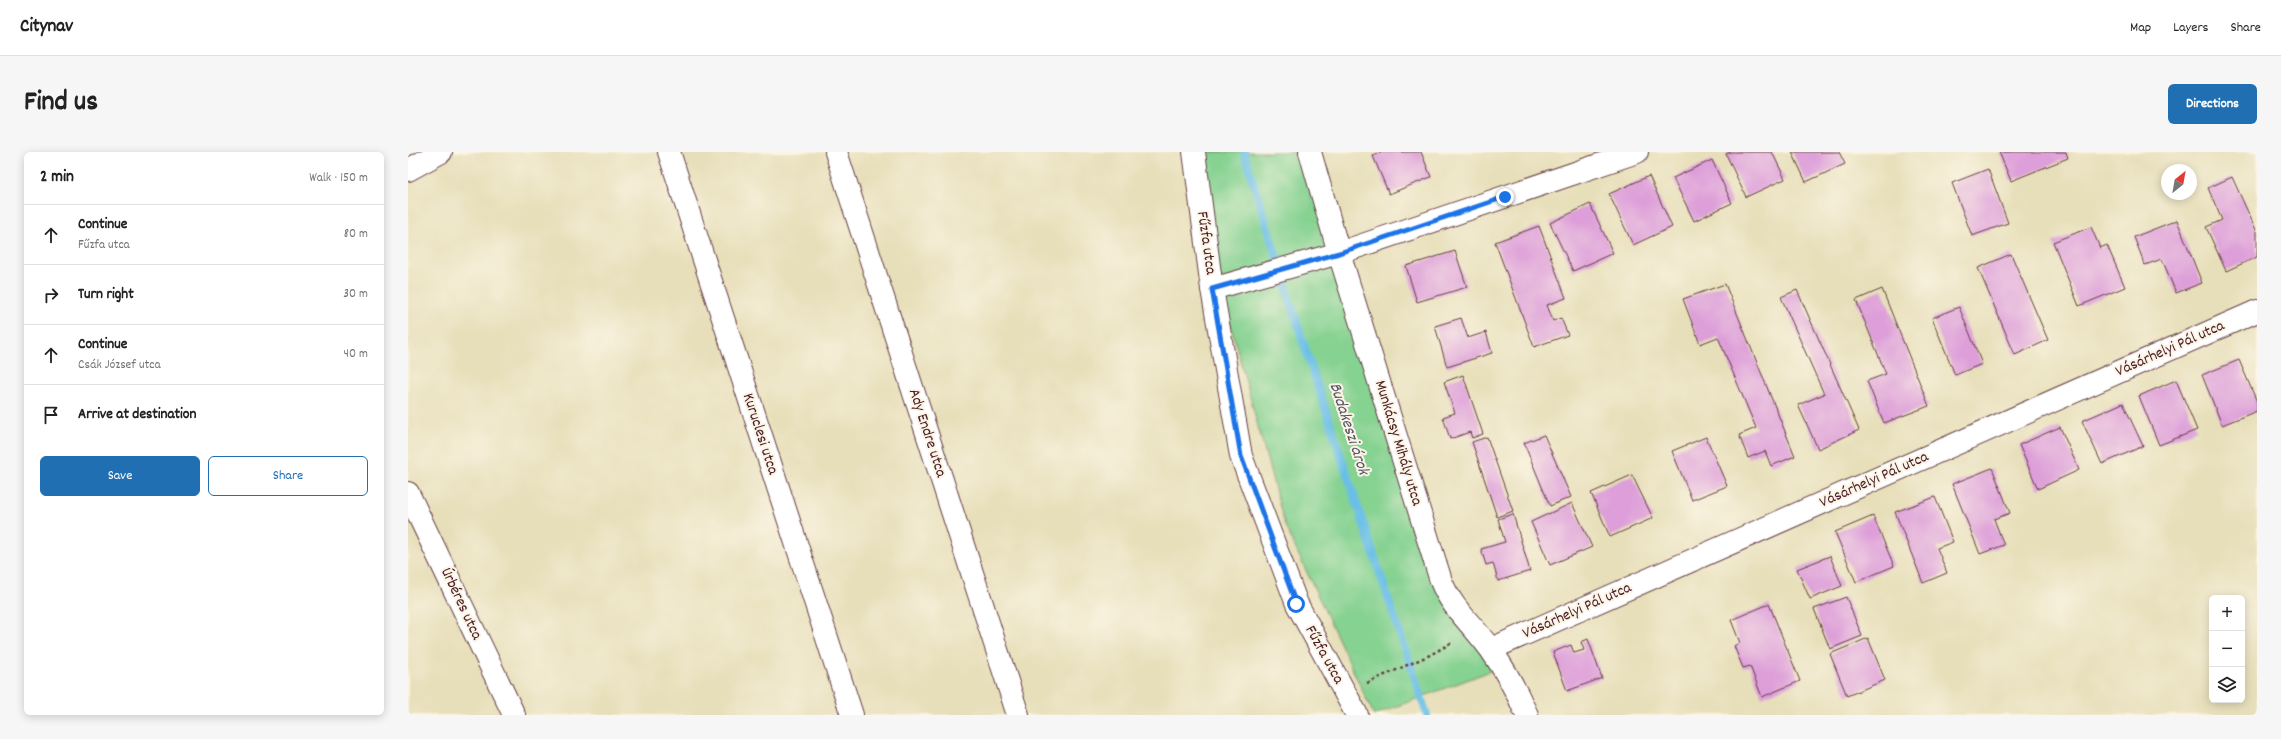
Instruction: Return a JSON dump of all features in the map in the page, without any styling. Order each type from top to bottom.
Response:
[{"type":"street","points":[[408,170],[441,152]]},
{"type":"street","name":"Kuruclesi utca","points":[[669,152],[852,715]]},
{"type":"street","name":"Ady Endre utca","points":[[836,152],[1018,715]]},
{"type":"street","name":"Fűzfa utca","points":[[1194,152],[1212,289],[1241,456],[1296,604],[1357,715]]},
{"type":"street","name":"Munkácsy Mihály utca","points":[[1310,152],[1339,253],[1441,581],[1451,602],[1491,649],[1510,678],[1527,715]]},
{"type":"street","points":[[1212,289],[1339,253],[1589,160],[1637,152]]},
{"type":"street","name":"Vásárhelyi Pál utca","points":[[1491,649],[2257,310]]},
{"type":"street","name":"Úrbéres utca","points":[[408,493],[514,715]]},
{"type":"path","points":[[1345,692],[1430,655]]},
{"type":"green space","points":[[1197,152],[1312,152],[1432,544],[1470,631],[1501,667],[1374,715],[1285,526],[1221,290]]},
{"type":"building","points":[[1383,152],[1421,152],[1431,177],[1389,194],[1373,156]]},
{"type":"building","points":[[1730,152],[1772,152],[1785,179],[1746,197],[1726,154]]},
{"type":"building","points":[[1792,152],[1839,152],[1845,164],[1806,182]]},
{"type":"building","points":[[1999,152],[2066,152],[2068,158],[2011,181]]},
{"type":"building","points":[[1712,160],[1732,203],[1694,221],[1673,178]]},
{"type":"building","points":[[1988,169],[2008,223],[1972,236],[1952,183]]},
{"type":"building","points":[[1649,176],[1672,227],[1633,245],[1609,194]]},
{"type":"building","points":[[2232,177],[2257,232],[2257,257],[2226,271],[2206,227],[2222,220],[2208,188]]},
{"type":"building","points":[[1590,204],[1613,253],[1573,271],[1550,223]]},
{"type":"building","points":[[2177,220],[2202,283],[2176,293],[2162,259],[2145,265],[2134,237]]},
{"type":"building","points":[[1539,226],[1566,298],[1547,305],[1553,321],[1561,318],[1568,335],[1534,347],[1495,242]]},
{"type":"building","points":[[2091,227],[2100,248],[2107,245],[2125,287],[2079,306],[2053,242]]},
{"type":"building","points":[[1455,251],[1467,287],[1417,302],[1406,266]]},
{"type":"building","points":[[2011,254],[2048,340],[2015,355],[1978,268]]},
{"type":"building","points":[[1725,284],[1795,456],[1771,466],[1765,451],[1748,458],[1739,435],[1756,428],[1718,337],[1700,344],[1683,299]]},
{"type":"building","points":[[1882,289],[1929,406],[1884,423],[1867,381],[1886,374],[1856,300]]},
{"type":"building","points":[[1797,290],[1859,430],[1818,449],[1798,405],[1824,394],[1781,297]]},
{"type":"building","points":[[1959,307],[1982,364],[1955,375],[1932,318]]},
{"type":"building","points":[[1461,318],[1468,338],[1486,332],[1492,353],[1447,367],[1435,326]]},
{"type":"building","points":[[2239,360],[2257,402],[2257,411],[2222,425],[2202,375]]},
{"type":"building","points":[[1463,375],[1483,434],[1472,438],[1470,432],[1450,439],[1443,417],[1455,413],[1444,382]]},
{"type":"building","points":[[2176,380],[2197,430],[2159,445],[2139,396]]},
{"type":"building","points":[[2123,403],[2143,446],[2102,464],[2082,421]]},
{"type":"building","points":[[2060,427],[2079,470],[2038,489],[2019,445]]},
{"type":"building","points":[[1544,435],[1571,497],[1550,506],[1524,443]]},
{"type":"building","points":[[1487,437],[1513,511],[1497,517],[1472,442]]},
{"type":"building","points":[[1706,437],[1727,486],[1692,500],[1672,451]]},
{"type":"building","points":[[1992,468],[2010,513],[1994,519],[2004,545],[1980,554],[1952,484]]},
{"type":"building","points":[[1632,475],[1653,518],[1610,537],[1591,493]]},
{"type":"building","points":[[1935,497],[1953,542],[1937,548],[1947,573],[1923,583],[1895,512]]},
{"type":"building","points":[[1572,503],[1592,547],[1550,565],[1531,522]]},
{"type":"building","points":[[1513,514],[1530,571],[1498,581],[1493,563],[1486,565],[1481,549],[1505,542],[1498,519]]},
{"type":"building","points":[[1873,516],[1894,566],[1856,582],[1835,532]]},
{"type":"building","points":[[1830,556],[1842,586],[1810,599],[1797,569]]},
{"type":"building","points":[[1846,597],[1862,636],[1830,649],[1814,609]]},
{"type":"building","points":[[1769,604],[1800,681],[1762,697],[1750,666],[1743,668],[1734,646],[1740,643],[1731,620]]},
{"type":"building","points":[[1868,638],[1885,680],[1847,696],[1830,654]]},
{"type":"building","points":[[1588,639],[1602,678],[1567,691],[1553,652],[1571,645],[1574,653],[1584,650],[1581,642]]},
{"type":"waterway","name":"Budakeszi árok","points":[[1244,152],[1303,342],[1427,715]]},
{"type":"route","points":[[1296,604],[1241,456],[1212,289],[1339,253],[1505,197]]}]
